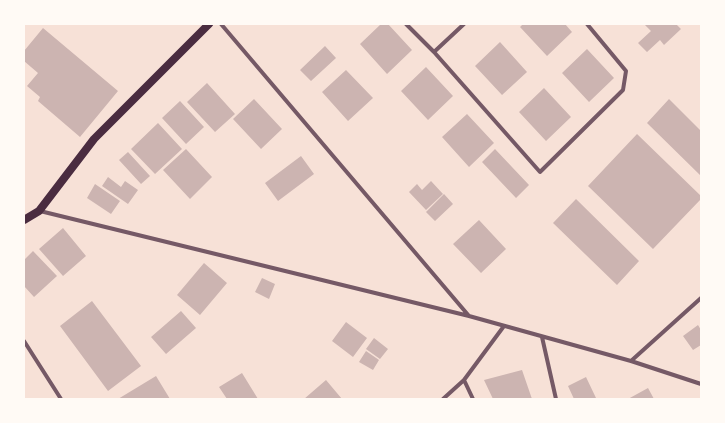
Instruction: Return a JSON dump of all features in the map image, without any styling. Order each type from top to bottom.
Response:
[{"type":"main road","points":[[24,220],[39,211],[94,139],[209,24]]},
{"type":"street","points":[[221,24],[469,316]]},
{"type":"street","points":[[406,24],[434,52],[540,172],[623,90],[626,71],[587,24]]},
{"type":"street","points":[[434,52],[464,24]]},
{"type":"street","points":[[39,211],[469,316],[631,361],[701,384]]},
{"type":"street","points":[[631,361],[701,298]]},
{"type":"street","points":[[443,399],[464,380],[504,326]]},
{"type":"street","points":[[542,337],[556,399]]},
{"type":"street","points":[[24,341],[60,399]]},
{"type":"street","points":[[464,380],[473,399]]},
{"type":"building","points":[[381,24],[388,24],[412,50],[387,74],[360,44]]},
{"type":"building","points":[[523,24],[565,24],[572,32],[547,56],[520,27]]},
{"type":"building","points":[[676,24],[681,29],[664,45],[660,40],[647,52],[638,43],[651,31],[645,25]]},
{"type":"building","points":[[43,28],[118,91],[80,137],[38,101],[40,97],[27,86],[38,73],[24,61],[24,51]]},
{"type":"building","points":[[500,42],[527,72],[502,95],[475,66]]},
{"type":"building","points":[[325,46],[336,58],[311,81],[300,70]]},
{"type":"building","points":[[587,49],[614,78],[589,102],[562,73]]},
{"type":"building","points":[[426,67],[453,96],[428,120],[401,91]]},
{"type":"building","points":[[346,70],[373,98],[348,121],[322,92]]},
{"type":"building","points":[[207,83],[235,114],[215,132],[187,102]]},
{"type":"building","points":[[544,88],[571,117],[546,141],[519,112]]},
{"type":"building","points":[[254,99],[282,129],[261,149],[233,119]]},
{"type":"building","points":[[669,99],[701,131],[701,176],[647,123]]},
{"type":"building","points":[[180,101],[204,127],[186,144],[162,118]]},
{"type":"building","points":[[467,114],[494,143],[469,167],[442,137]]},
{"type":"building","points":[[158,123],[182,149],[155,174],[131,149]]},
{"type":"building","points":[[637,134],[701,196],[701,199],[653,249],[588,186]]},
{"type":"building","points":[[186,149],[212,177],[190,199],[163,170]]},
{"type":"building","points":[[495,149],[529,185],[516,198],[482,162]]},
{"type":"building","points":[[128,152],[150,176],[141,184],[119,160]]},
{"type":"building","points":[[301,156],[314,174],[278,201],[265,183]]},
{"type":"building","points":[[108,177],[121,187],[125,181],[138,190],[128,204],[102,186]]},
{"type":"building","points":[[431,181],[443,194],[426,210],[409,192],[417,184],[422,190]]},
{"type":"building","points":[[95,184],[120,201],[111,214],[87,198]]},
{"type":"building","points":[[444,194],[453,204],[435,221],[426,212]]},
{"type":"building","points":[[576,199],[639,261],[617,285],[553,223]]},
{"type":"building","points":[[479,220],[506,249],[481,273],[453,244]]},
{"type":"building","points":[[63,228],[86,256],[63,276],[39,249]]},
{"type":"building","points":[[33,251],[57,276],[34,297],[24,286],[24,260]]},
{"type":"building","points":[[204,263],[227,283],[200,315],[177,295]]},
{"type":"building","points":[[262,278],[275,284],[269,299],[255,292]]},
{"type":"building","points":[[92,301],[141,366],[108,391],[60,326]]},
{"type":"building","points":[[181,311],[196,328],[166,354],[151,337]]},
{"type":"building","points":[[346,322],[367,338],[353,357],[332,341]]},
{"type":"building","points":[[698,325],[701,330],[701,345],[693,350],[683,336]]},
{"type":"building","points":[[374,338],[388,349],[380,359],[366,349]]},
{"type":"building","points":[[366,351],[379,360],[373,370],[359,362]]},
{"type":"building","points":[[522,370],[532,399],[493,399],[484,380]]},
{"type":"building","points":[[242,373],[258,399],[227,399],[219,387]]},
{"type":"building","points":[[156,376],[170,399],[118,399]]},
{"type":"building","points":[[586,377],[596,398],[574,399],[568,386]]},
{"type":"building","points":[[326,380],[342,399],[304,399]]},
{"type":"building","points":[[648,388],[654,399],[628,399]]}]
